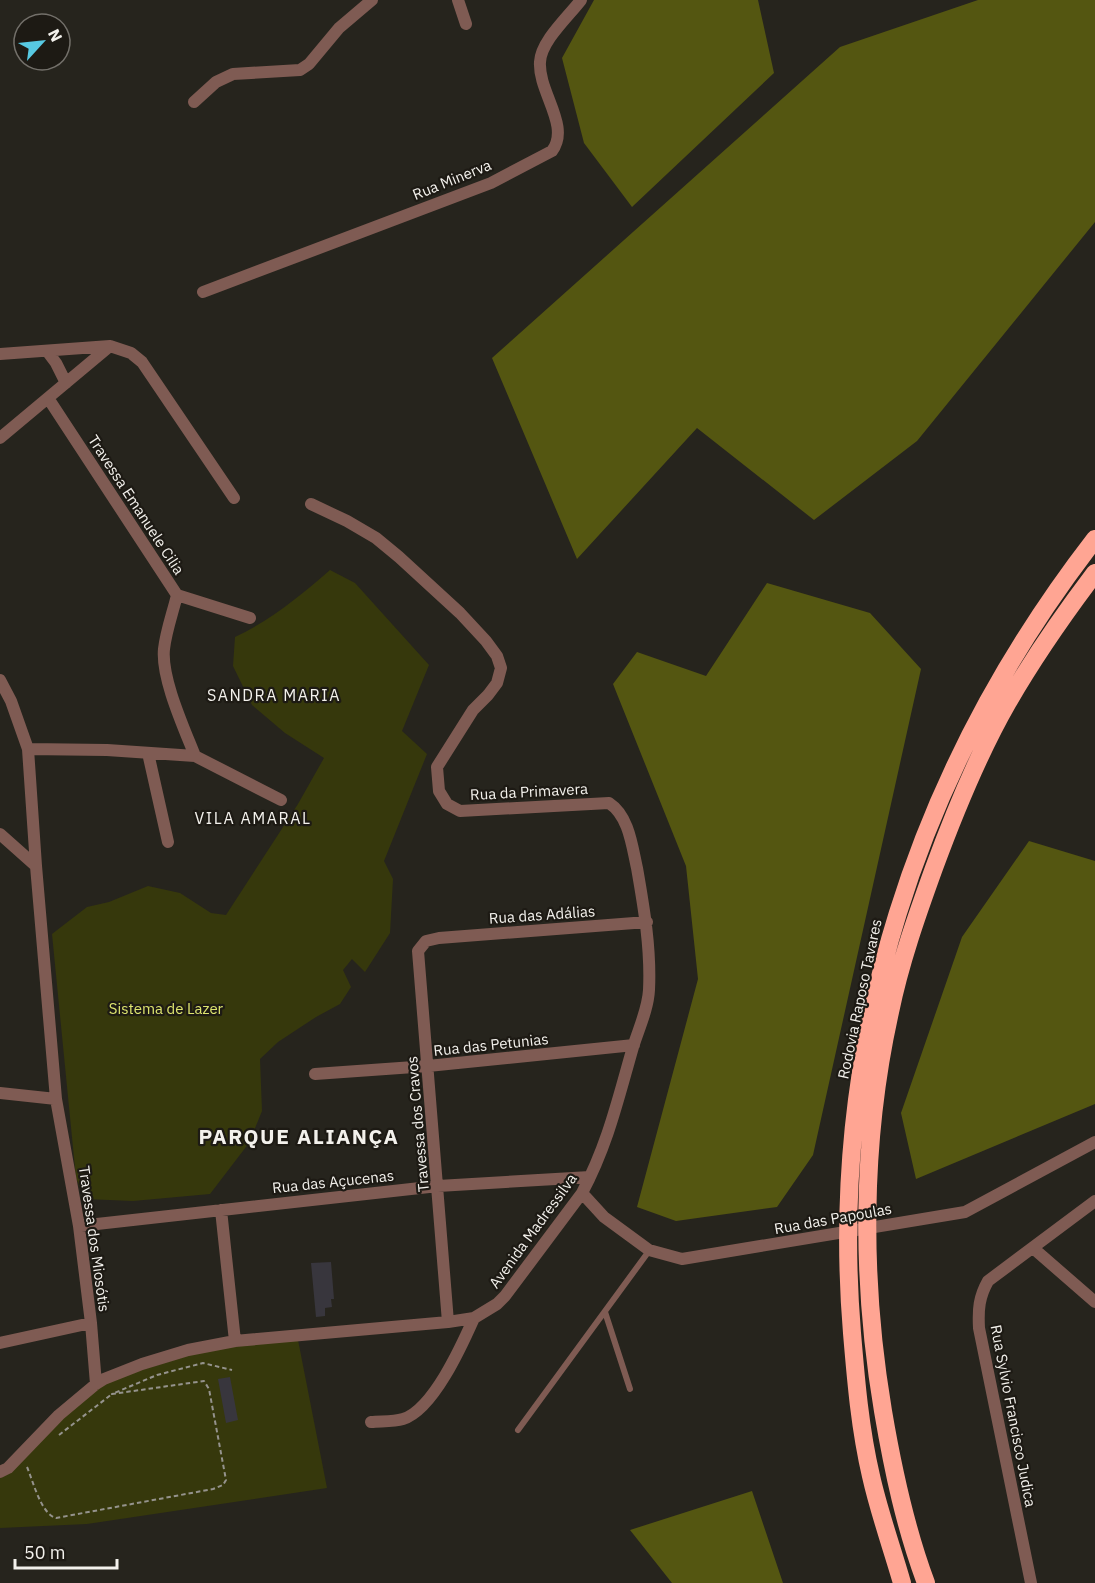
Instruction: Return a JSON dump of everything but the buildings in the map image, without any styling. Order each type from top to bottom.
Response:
[{"type":"highway","name":"Rodovia Raposo Tavares","points":[[902,1583],[871,1476],[857,1396],[849,1295],[849,1178],[860,1069],[883,964],[900,903],[934,812],[957,760],[995,687],[1025,637],[1095,539]]},
{"type":"highway","points":[[926,1583],[913,1549],[893,1466],[874,1357],[868,1266],[867,1193],[875,1096],[890,1011],[918,912],[948,829],[975,766],[1008,703],[1041,649],[1095,573]]},
{"type":"street","points":[[194,102],[216,82],[233,74],[300,70],[309,64],[339,28],[372,0]]},
{"type":"street","points":[[458,0],[466,24]]},
{"type":"street","name":"Rua Minerva","points":[[203,292],[490,183],[552,151],[558,143],[559,129],[543,83],[540,62],[545,44],[580,0]]},
{"type":"street","points":[[0,438],[110,346]]},
{"type":"street","points":[[0,354],[110,346],[131,352],[142,362],[234,498]]},
{"type":"street","points":[[47,351],[66,383]]},
{"type":"street","name":"Travessa Emanuele Cilia","points":[[48,398],[177,595],[250,618]]},
{"type":"street","name":"Rua da Primavera","points":[[311,504],[376,538],[460,613],[497,656],[501,668],[497,683],[473,710],[437,766],[439,791],[447,804],[460,810],[598,803]]},
{"type":"street","points":[[177,595],[164,650],[166,673],[195,756]]},
{"type":"street","name":"Travessa dos Miosótis","points":[[0,680],[11,700],[28,749],[56,1099],[79,1226],[96,1384]]},
{"type":"street","points":[[28,749],[195,756],[281,801]]},
{"type":"street","points":[[148,753],[168,842]]},
{"type":"street","name":"Avenida Madressilva","points":[[0,1472],[8,1468],[59,1415],[96,1384],[160,1359],[188,1350],[235,1341],[474,1318],[489,1311],[505,1296],[582,1192],[590,1177],[617,1109],[649,991],[646,922],[634,853],[618,809],[609,803],[598,803]]},
{"type":"street","points":[[0,834],[36,866]]},
{"type":"street","name":"Rua das Adálias","points":[[439,938],[646,922]]},
{"type":"street","name":"Travessa dos Cravos","points":[[439,938],[426,941],[418,951],[448,1322]]},
{"type":"street","name":"Rua das Petunias","points":[[315,1074],[428,1066],[634,1045]]},
{"type":"street","points":[[0,1093],[56,1099]]},
{"type":"street","name":"Rua das Papoulas","points":[[582,1192],[604,1217],[650,1250],[682,1259],[965,1212],[1095,1142]]},
{"type":"street","name":"Rua das Açucenas","points":[[79,1226],[438,1186],[590,1177]]},
{"type":"street","name":"Rua Sylvio Francisco Judica","points":[[1031,1583],[979,1328],[978,1305],[988,1281],[1095,1201]]},
{"type":"street","points":[[221,1210],[235,1341]]},
{"type":"street","points":[[1033,1248],[1095,1302]]},
{"type":"street","points":[[371,1422],[405,1418],[422,1405],[456,1359],[474,1318]]},
{"type":"street","points":[[0,1343],[91,1323]]},
{"type":"lane","points":[[519,1430],[650,1250]]},
{"type":"lane","points":[[605,1312],[630,1389]]},
{"type":"path","points":[[56,1438],[112,1394],[157,1375],[203,1363],[232,1370]]},
{"type":"path","points":[[28,1460],[27,1467],[44,1509],[49,1517],[56,1518],[213,1490],[223,1485],[225,1480],[209,1389],[204,1382],[112,1394]]},
{"type":"green space","name":"Sistema de Lazer","points":[[330,570],[355,583],[429,665],[402,731],[427,754],[384,861],[393,879],[390,933],[365,972],[352,959],[343,970],[351,987],[340,1004],[278,1042],[260,1059],[262,1111],[249,1143],[210,1194],[133,1201],[85,1199],[76,1178],[52,934],[87,907],[109,902],[148,886],[180,893],[211,913],[226,915],[298,804],[324,758],[285,733],[252,705],[233,666],[235,637],[273,615]]},
{"type":"green space","points":[[298,1340],[327,1488],[87,1524],[0,1528],[0,1477],[62,1417],[104,1382],[209,1349]]},
{"type":"shaded area","points":[[594,0],[758,0],[774,73],[632,207],[584,143],[562,58]]},
{"type":"shaded area","points":[[978,0],[1095,0],[1095,222],[917,441],[814,520],[697,428],[577,559],[492,358],[840,47]]},
{"type":"shaded area","points":[[767,583],[870,613],[921,669],[813,1155],[777,1207],[676,1221],[637,1207],[698,979],[686,866],[613,684],[637,652],[706,676]]},
{"type":"shaded area","points":[[1029,841],[1095,861],[1095,1104],[916,1179],[901,1113],[962,937]]},
{"type":"shaded area","points":[[752,1491],[783,1583],[672,1583],[630,1530]]},
{"type":"district","name":"SANDRA MARIA","points":[[274,695]]},
{"type":"district","name":"VILA AMARAL","points":[[253,818]]},
{"type":"district","name":"PARQUE ALIANÇA","points":[[299,1137]]}]
